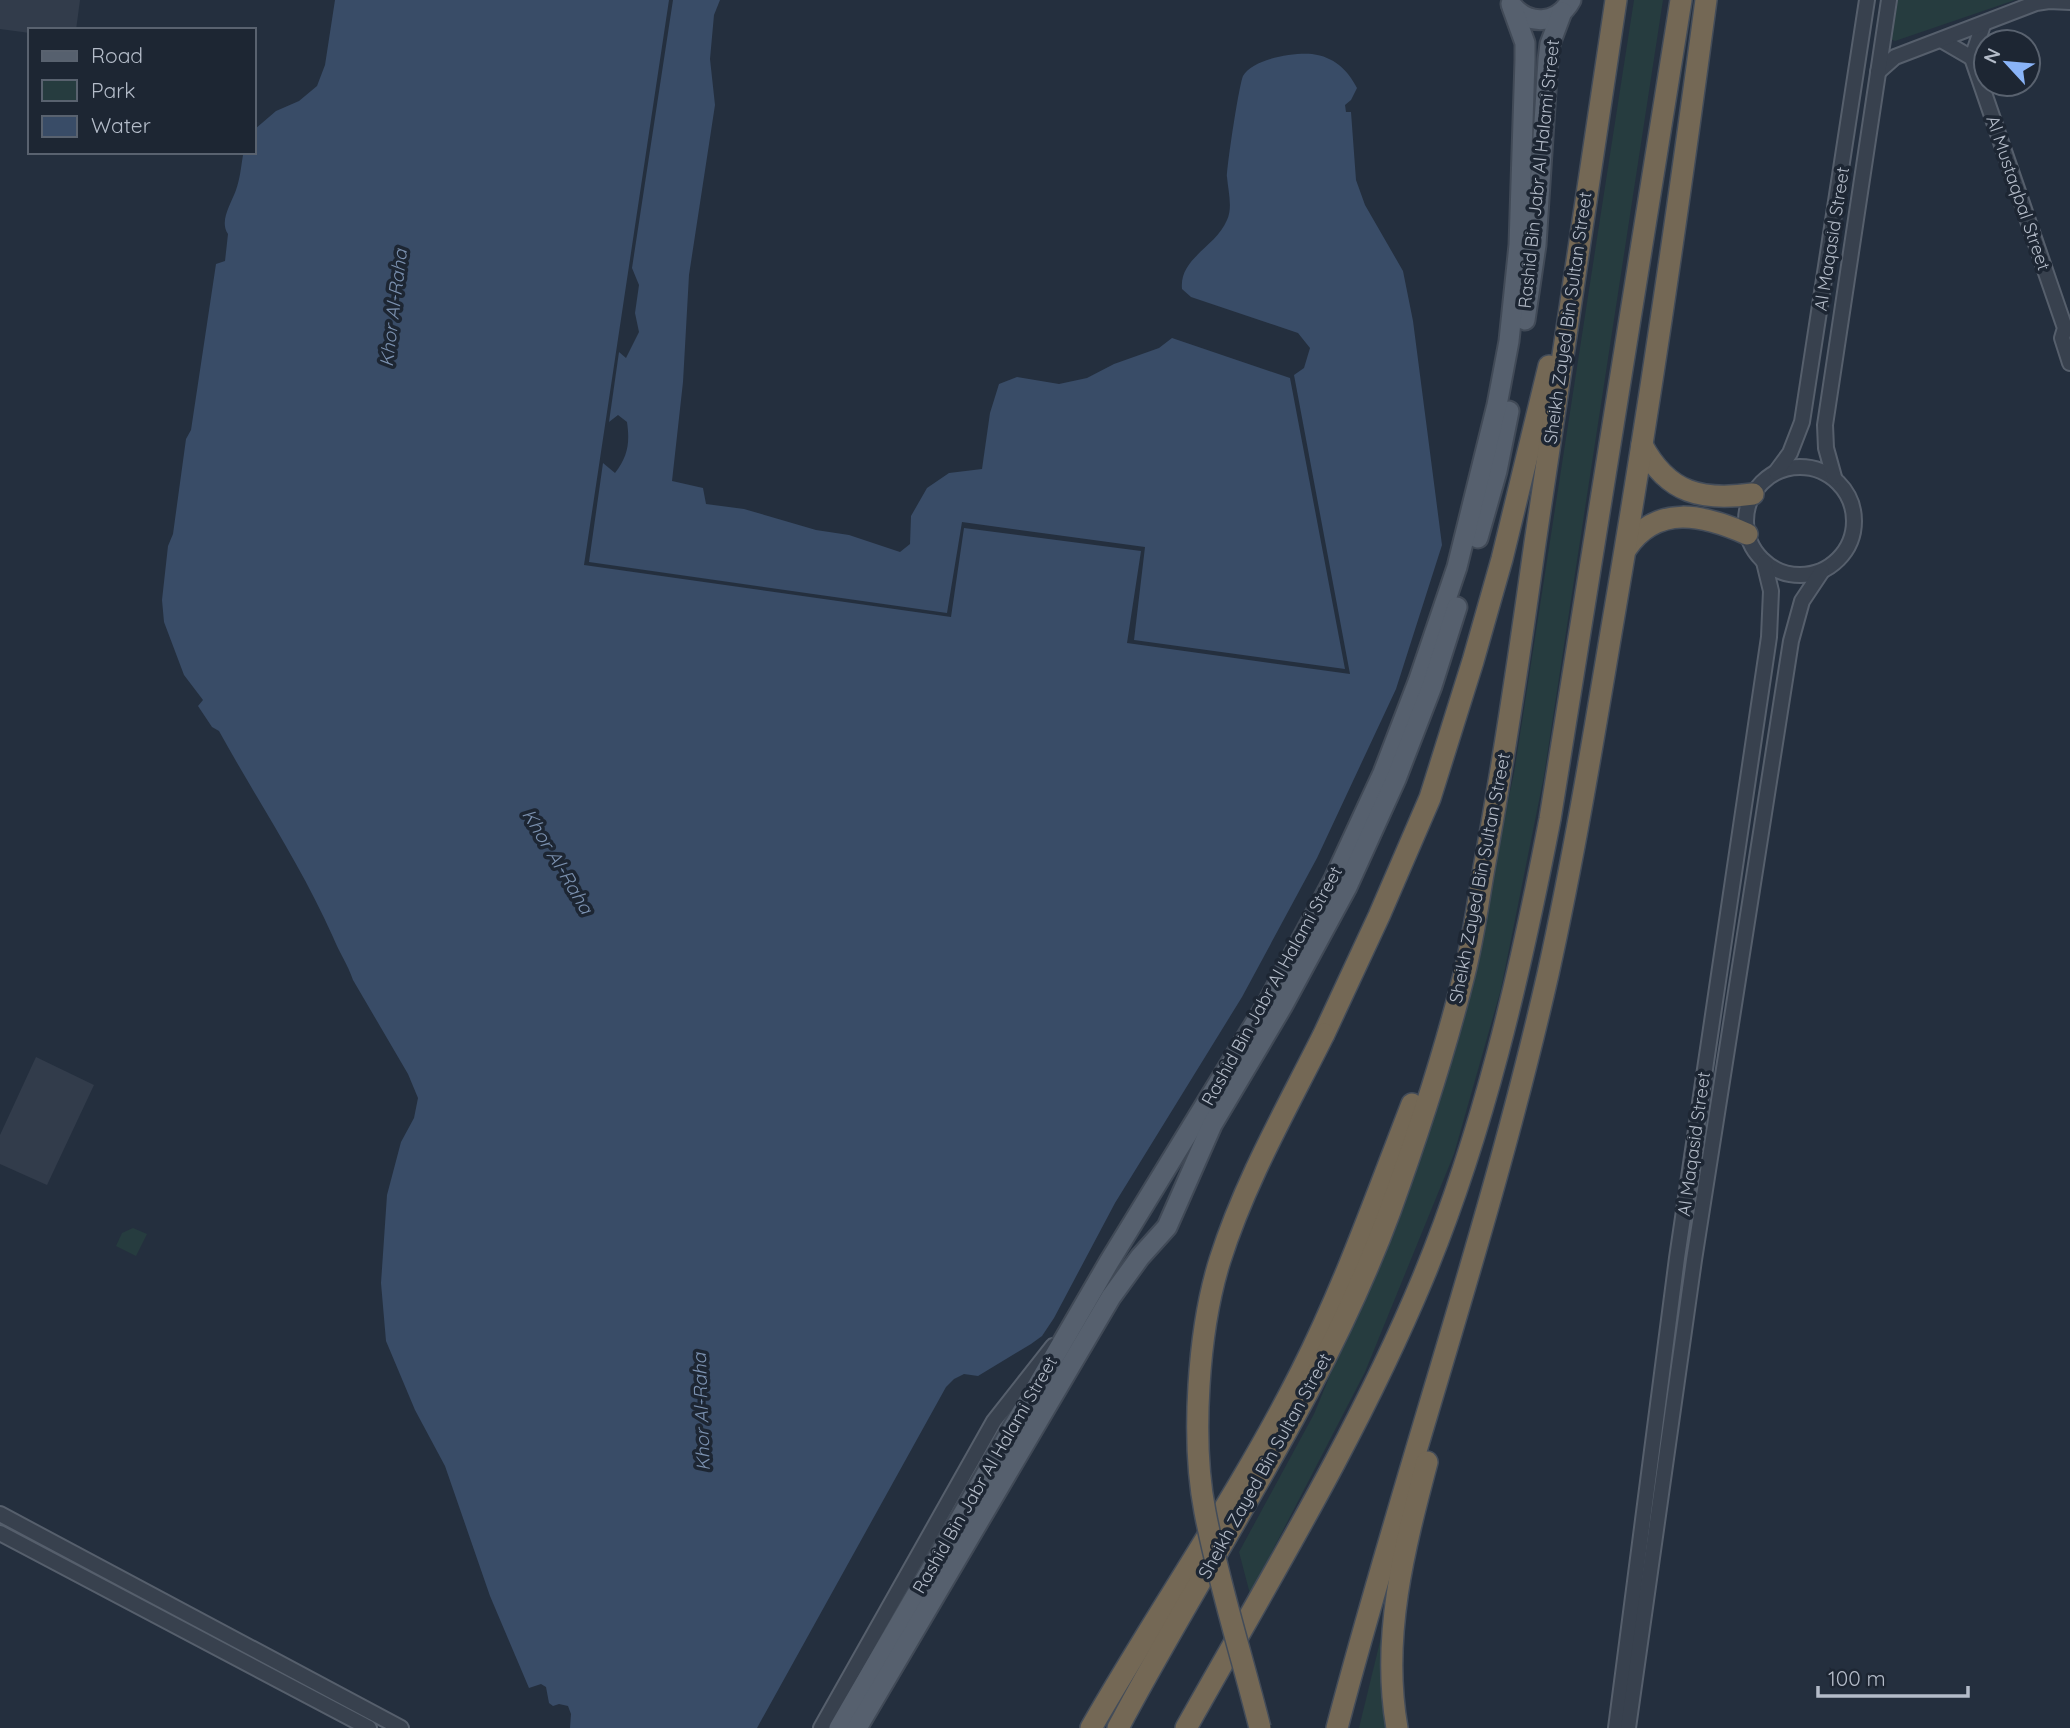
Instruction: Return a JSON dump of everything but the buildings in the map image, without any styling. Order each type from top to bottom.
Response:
[{"type":"highway","name":"Sheikh Zayed Bin Sultan Street","points":[[1118,1728],[1297,1415],[1331,1349],[1389,1213],[1441,1056],[1465,972],[1502,774],[1616,0]]},
{"type":"highway","points":[[1186,1728],[1348,1436],[1388,1357],[1424,1276],[1455,1193],[1481,1108],[1525,946],[1550,819],[1681,0]]},
{"type":"highway","points":[[1337,1728],[1367,1614],[1481,1232],[1532,1040],[1564,901],[1642,445],[1693,108],[1706,0]]},
{"type":"highway","points":[[1260,1728],[1205,1510],[1198,1440],[1206,1322],[1219,1261],[1246,1191],[1324,1034],[1430,798],[1502,559],[1576,262]]},
{"type":"highway","points":[[1642,445],[1653,463],[1667,478],[1691,492],[1723,498],[1753,494]]},
{"type":"highway","points":[[1625,551],[1646,528],[1665,519],[1706,518],[1747,534]]},
{"type":"highway","points":[[1091,1728],[1246,1472],[1300,1374],[1345,1278],[1465,972]]},
{"type":"highway","points":[[1397,1728],[1393,1704],[1391,1644],[1397,1588],[1413,1516],[1470,1308],[1481,1232]]},
{"type":"main road","points":[[1511,4],[1531,19],[1553,18],[1566,6]]},
{"type":"main road","name":"Rashid Bin Jabr Al Halami Street","points":[[838,1728],[1070,1327],[1268,1002],[1334,881],[1401,728],[1457,567],[1483,471],[1509,341],[1523,174],[1525,60],[1525,43],[1511,4]]},
{"type":"main road","name":"Rashid Bin Jabr Al Halami Street","points":[[857,1728],[1073,1359],[1124,1279],[1167,1227],[1212,1125],[1282,1007],[1347,887],[1396,779],[1433,686],[1490,496],[1511,406],[1536,245],[1549,52],[1566,6]]},
{"type":"main road","points":[[1124,1279],[1126,1266],[1155,1225],[1151,1216],[1138,1215]]},
{"type":"main road","points":[[991,1465],[994,1449],[1011,1414],[1007,1403]]},
{"type":"street","name":"Al Maqasid Street","points":[[1776,472],[1790,453],[1802,422],[1867,0]]},
{"type":"street","name":"Al Maqasid Street","points":[[1834,477],[1826,448],[1825,425],[1889,0]]},
{"type":"street","points":[[1878,73],[1895,57],[2036,3],[2057,0],[2070,2]]},
{"type":"street","points":[[1941,40],[1972,58]]},
{"type":"street","name":"Al Mustaqbal Street","points":[[1986,98],[2067,329],[2062,338],[2070,363]]},
{"type":"street","points":[[1800,466],[1823,471],[1834,477],[1844,487],[1854,513],[1851,541],[1844,554],[1822,571],[1798,576],[1786,574],[1764,562],[1756,554],[1747,534],[1747,509],[1761,483],[1776,472],[1800,466]]},
{"type":"street","name":"Al Maqasid Street","points":[[1616,1728],[1677,1258],[1769,636],[1771,592],[1764,562]]},
{"type":"street","name":"Al Maqasid Street","points":[[1628,1728],[1694,1259],[1791,641],[1802,601],[1822,571]]},
{"type":"street","points":[[821,1728],[994,1421],[1070,1327]]},
{"type":"street","points":[[0,1514],[401,1728]]},
{"type":"street","points":[[0,1533],[369,1728]]},
{"type":"shaded area","points":[[0,0],[80,0],[76,28],[28,28],[28,33],[0,29]]},
{"type":"shaded area","points":[[36,1057],[94,1085],[47,1185],[0,1164],[0,1135]]},
{"type":"green space","points":[[1634,0],[1663,0],[1544,776],[1501,989],[1454,1154],[1365,1372],[1250,1594],[1239,1552],[1314,1414],[1423,1149],[1467,990],[1514,773]]},
{"type":"green space","points":[[1889,0],[2015,0],[1895,41],[1886,37]]},
{"type":"green space","points":[[133,1228],[147,1234],[136,1256],[116,1246],[122,1233]]},
{"type":"green space","points":[[1384,1625],[1390,1728],[1359,1728]]},
{"type":"water","name":"Khor Al-Raha","points":[[335,0],[669,0],[584,565],[951,617],[964,528],[1141,551],[1127,643],[1350,674],[1294,375],[1304,368],[1310,348],[1298,333],[1191,297],[1182,289],[1186,269],[1215,238],[1229,215],[1229,157],[1241,82],[1248,70],[1274,58],[1312,54],[1339,65],[1357,88],[1345,105],[1346,112],[1351,112],[1356,180],[1365,205],[1403,271],[1413,321],[1442,545],[1396,689],[1317,858],[1242,997],[1115,1203],[1054,1318],[1042,1336],[1031,1344],[978,1376],[964,1374],[946,1387],[757,1728],[570,1728],[571,1714],[568,1706],[553,1706],[549,1703],[546,1687],[541,1684],[529,1688],[490,1596],[445,1466],[415,1410],[386,1341],[381,1283],[387,1195],[401,1142],[414,1118],[418,1098],[408,1074],[353,980],[293,858],[219,731],[212,727],[198,706],[203,700],[184,675],[164,622],[162,600],[168,546],[173,534],[186,439],[191,430],[216,264],[225,261],[227,212],[237,186],[244,154],[256,154],[256,128],[276,111],[299,101],[317,86],[325,65]]},
{"type":"water","points":[[673,0],[720,0],[714,15],[710,59],[715,105],[689,275],[683,382],[672,481],[703,488],[706,504],[744,509],[816,530],[849,535],[900,552],[910,544],[911,516],[927,488],[949,473],[982,469],[990,413],[999,384],[1017,377],[1059,384],[1087,378],[1114,364],[1159,348],[1172,338],[1290,378],[1345,669],[1134,640],[1145,547],[962,522],[947,613],[589,562],[603,463],[615,473],[623,461],[628,443],[627,422],[618,415],[609,422],[619,352],[626,358],[639,332],[635,313],[639,285],[632,268]]}]
